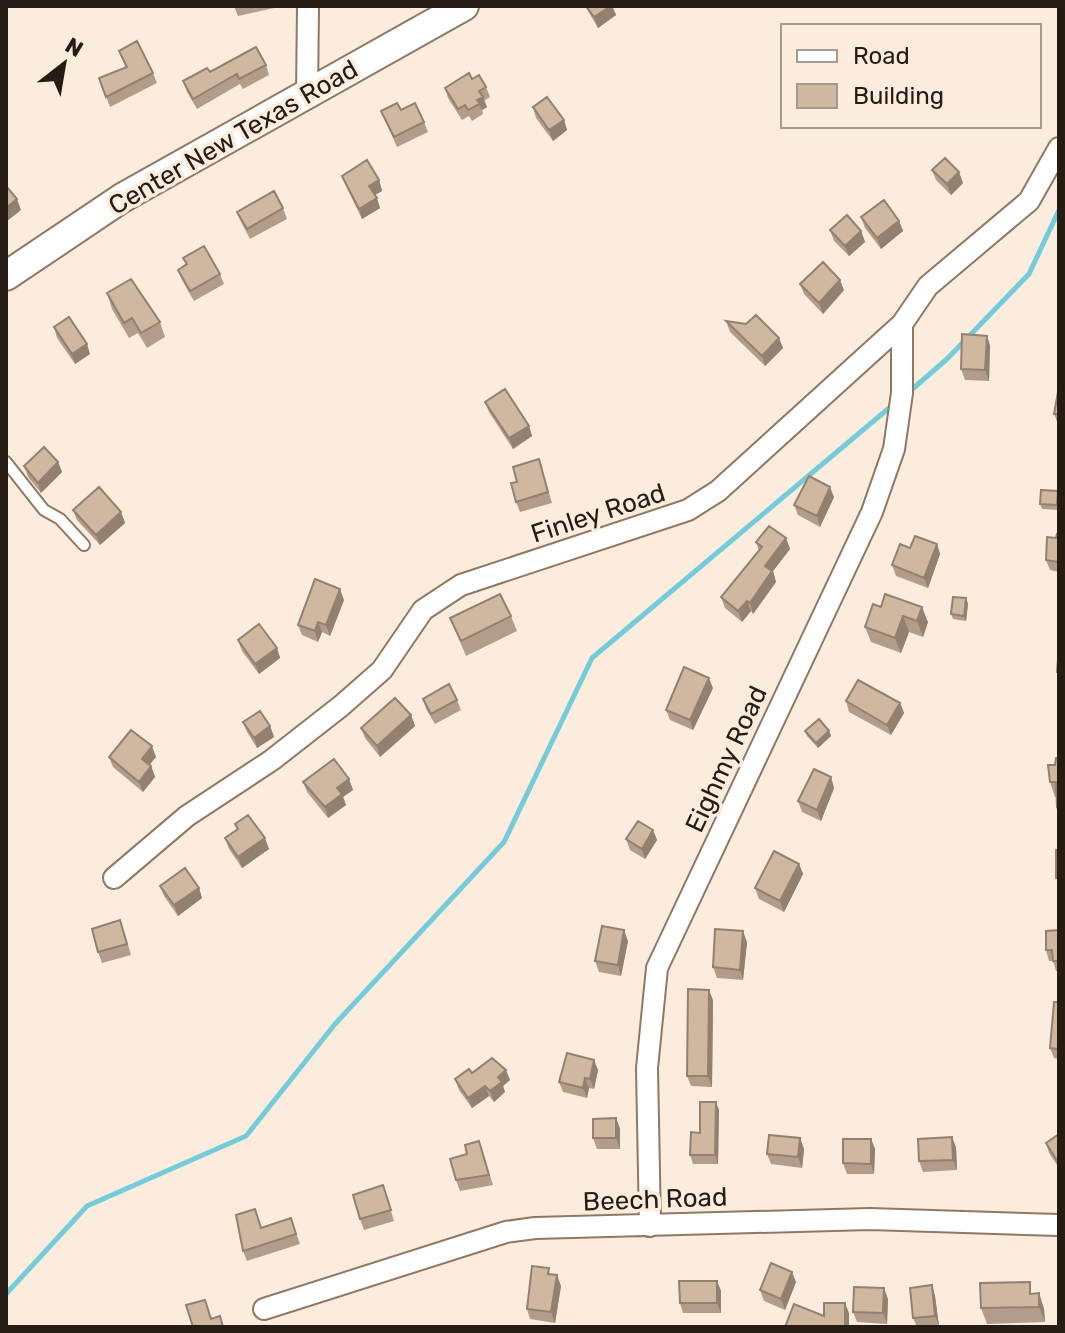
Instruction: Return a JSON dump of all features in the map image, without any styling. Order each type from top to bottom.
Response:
[{"type":"street","points":[[307,95],[308,6]]},
{"type":"street","name":"Center New Texas Road","points":[[6,276],[122,198],[464,6]]},
{"type":"street","name":"Finley Road","points":[[114,878],[187,816],[272,760],[382,670],[423,610],[461,585],[688,510],[743,471],[902,324],[928,286],[1029,201],[1059,148]]},
{"type":"street","name":"Eighmy Road","points":[[650,1226],[647,1068],[657,968],[872,512],[894,449],[902,393],[902,324]]},
{"type":"street","name":"Beech Road","points":[[264,1309],[368,1279],[506,1232],[870,1219],[1059,1225]]},
{"type":"lane","points":[[6,462],[44,510],[60,519],[84,545]]},
{"type":"building","points":[[586,6],[611,6],[594,17]]},
{"type":"building","points":[[137,41],[153,73],[106,97],[99,78],[127,67],[119,51]]},
{"type":"building","points":[[256,47],[266,65],[239,79],[237,74],[193,99],[183,81],[207,68],[210,72]]},
{"type":"building","points":[[469,73],[472,79],[479,75],[486,87],[479,91],[483,97],[477,100],[480,104],[468,110],[465,105],[458,109],[445,88]]},
{"type":"building","points":[[547,97],[564,120],[549,130],[533,107]]},
{"type":"building","points":[[397,103],[401,110],[415,103],[424,122],[394,137],[381,111]]},
{"type":"building","points":[[945,158],[959,172],[947,184],[932,170]]},
{"type":"building","points":[[367,160],[379,180],[369,186],[377,198],[359,209],[342,176]]},
{"type":"building","points":[[6,186],[17,199],[6,208]]},
{"type":"building","points":[[274,191],[283,208],[247,229],[237,212]]},
{"type":"building","points":[[884,200],[899,221],[877,238],[861,217]]},
{"type":"building","points":[[847,215],[861,231],[845,246],[830,230]]},
{"type":"building","points":[[204,246],[220,274],[190,291],[178,270],[187,264],[183,258]]},
{"type":"building","points":[[823,262],[840,280],[819,303],[800,284]]},
{"type":"building","points":[[131,279],[160,322],[141,333],[132,318],[124,323],[107,293]]},
{"type":"building","points":[[756,315],[779,338],[762,356],[726,321],[746,324]]},
{"type":"building","points":[[69,317],[87,344],[72,354],[54,327]]},
{"type":"building","points":[[962,334],[987,336],[985,370],[961,369]]},
{"type":"building","points":[[1059,386],[1059,414],[1054,414]]},
{"type":"building","points":[[505,389],[529,426],[509,438],[485,402]]},
{"type":"building","points":[[44,447],[58,462],[38,483],[24,466]]},
{"type":"building","points":[[539,459],[548,492],[516,502],[511,483],[517,482],[513,467]]},
{"type":"building","points":[[809,476],[830,487],[817,516],[794,505]]},
{"type":"building","points":[[99,487],[121,512],[96,535],[73,510]]},
{"type":"building","points":[[1041,490],[1058,491],[1057,505],[1040,504]]},
{"type":"building","points":[[769,526],[786,538],[765,566],[772,571],[750,603],[747,601],[738,611],[721,597],[762,547],[756,542]]},
{"type":"building","points":[[1057,534],[1059,562],[1046,560],[1047,537],[1056,538]]},
{"type":"building","points":[[915,536],[937,544],[924,578],[892,565],[900,544],[910,548]]},
{"type":"building","points":[[315,579],[340,589],[326,625],[318,622],[315,631],[298,625]]},
{"type":"building","points":[[500,594],[511,616],[461,641],[450,618]]},
{"type":"building","points":[[885,594],[922,607],[917,621],[903,616],[895,638],[865,627],[873,604],[881,607]]},
{"type":"building","points":[[953,597],[966,598],[964,616],[951,614]]},
{"type":"building","points":[[259,624],[277,648],[255,664],[238,640]]},
{"type":"building","points":[[684,667],[709,678],[690,720],[666,710]]},
{"type":"building","points":[[858,680],[900,703],[887,725],[846,701]]},
{"type":"building","points":[[449,684],[457,700],[431,714],[423,699]]},
{"type":"building","points":[[395,698],[411,715],[377,746],[361,728]]},
{"type":"building","points":[[260,711],[270,726],[254,738],[243,722]]},
{"type":"building","points":[[819,719],[829,731],[816,743],[805,731]]},
{"type":"building","points":[[131,730],[152,746],[142,759],[151,766],[139,782],[109,757]]},
{"type":"building","points":[[1056,758],[1059,758],[1057,807],[1056,782],[1050,782],[1048,765],[1055,765]]},
{"type":"building","points":[[334,759],[349,779],[337,788],[342,794],[325,807],[303,782]]},
{"type":"building","points":[[814,769],[831,777],[817,810],[798,801]]},
{"type":"building","points":[[248,815],[265,838],[238,857],[225,838],[238,829],[235,824]]},
{"type":"building","points":[[638,821],[653,830],[642,849],[626,839]]},
{"type":"building","points":[[1056,850],[1059,850],[1059,878],[1056,878]]},
{"type":"building","points":[[774,851],[799,864],[780,901],[755,888]]},
{"type":"building","points":[[185,868],[199,888],[174,905],[160,886]]},
{"type":"building","points":[[120,920],[127,944],[98,952],[92,929]]},
{"type":"building","points":[[602,926],[624,930],[618,965],[595,961]]},
{"type":"building","points":[[715,929],[743,931],[740,970],[713,967]]},
{"type":"building","points":[[1059,930],[1059,961],[1053,961],[1052,950],[1046,950],[1046,931]]},
{"type":"building","points":[[688,989],[709,990],[708,1076],[687,1076]]},
{"type":"building","points":[[1054,1002],[1059,1002],[1059,1049],[1050,1048]]},
{"type":"building","points":[[567,1053],[594,1060],[590,1079],[585,1078],[583,1088],[559,1082]]},
{"type":"building","points":[[492,1058],[506,1070],[498,1077],[502,1082],[490,1091],[485,1086],[468,1098],[455,1079],[469,1069],[472,1073]]},
{"type":"building","points":[[700,1102],[716,1102],[715,1155],[690,1155],[691,1132],[700,1133]]},
{"type":"building","points":[[616,1118],[616,1138],[593,1138],[593,1119]]},
{"type":"building","points":[[1059,1134],[1059,1162],[1058,1162],[1046,1143]]},
{"type":"building","points":[[769,1135],[800,1138],[798,1157],[767,1154]]},
{"type":"building","points":[[952,1137],[953,1160],[919,1161],[918,1139]]},
{"type":"building","points":[[843,1139],[871,1139],[871,1164],[843,1163]]},
{"type":"building","points":[[479,1141],[489,1175],[456,1180],[450,1159],[467,1154],[465,1145]]},
{"type":"building","points":[[383,1185],[391,1210],[360,1219],[353,1195]]},
{"type":"building","points":[[255,1209],[261,1228],[291,1218],[296,1234],[243,1251],[236,1215]]},
{"type":"building","points":[[771,1263],[792,1272],[781,1299],[760,1290]]},
{"type":"building","points":[[532,1266],[549,1268],[548,1274],[557,1275],[551,1312],[527,1309]]},
{"type":"building","points":[[679,1281],[717,1281],[717,1303],[680,1303]]},
{"type":"building","points":[[1030,1282],[1030,1294],[1039,1293],[1039,1307],[981,1308],[980,1283]]},
{"type":"building","points":[[932,1285],[935,1316],[913,1318],[910,1288]]},
{"type":"building","points":[[854,1287],[884,1288],[883,1313],[853,1312]]},
{"type":"building","points":[[205,1300],[211,1319],[220,1316],[223,1327],[193,1327],[186,1305]]},
{"type":"building","points":[[824,1303],[845,1303],[845,1325],[848,1327],[785,1327],[794,1304],[824,1316]]},
{"type":"waterway","points":[[909,392],[947,359],[1029,274],[1059,210]]},
{"type":"waterway","points":[[6,1294],[87,1206],[246,1136],[335,1024],[504,842],[592,658],[895,403]]}]
